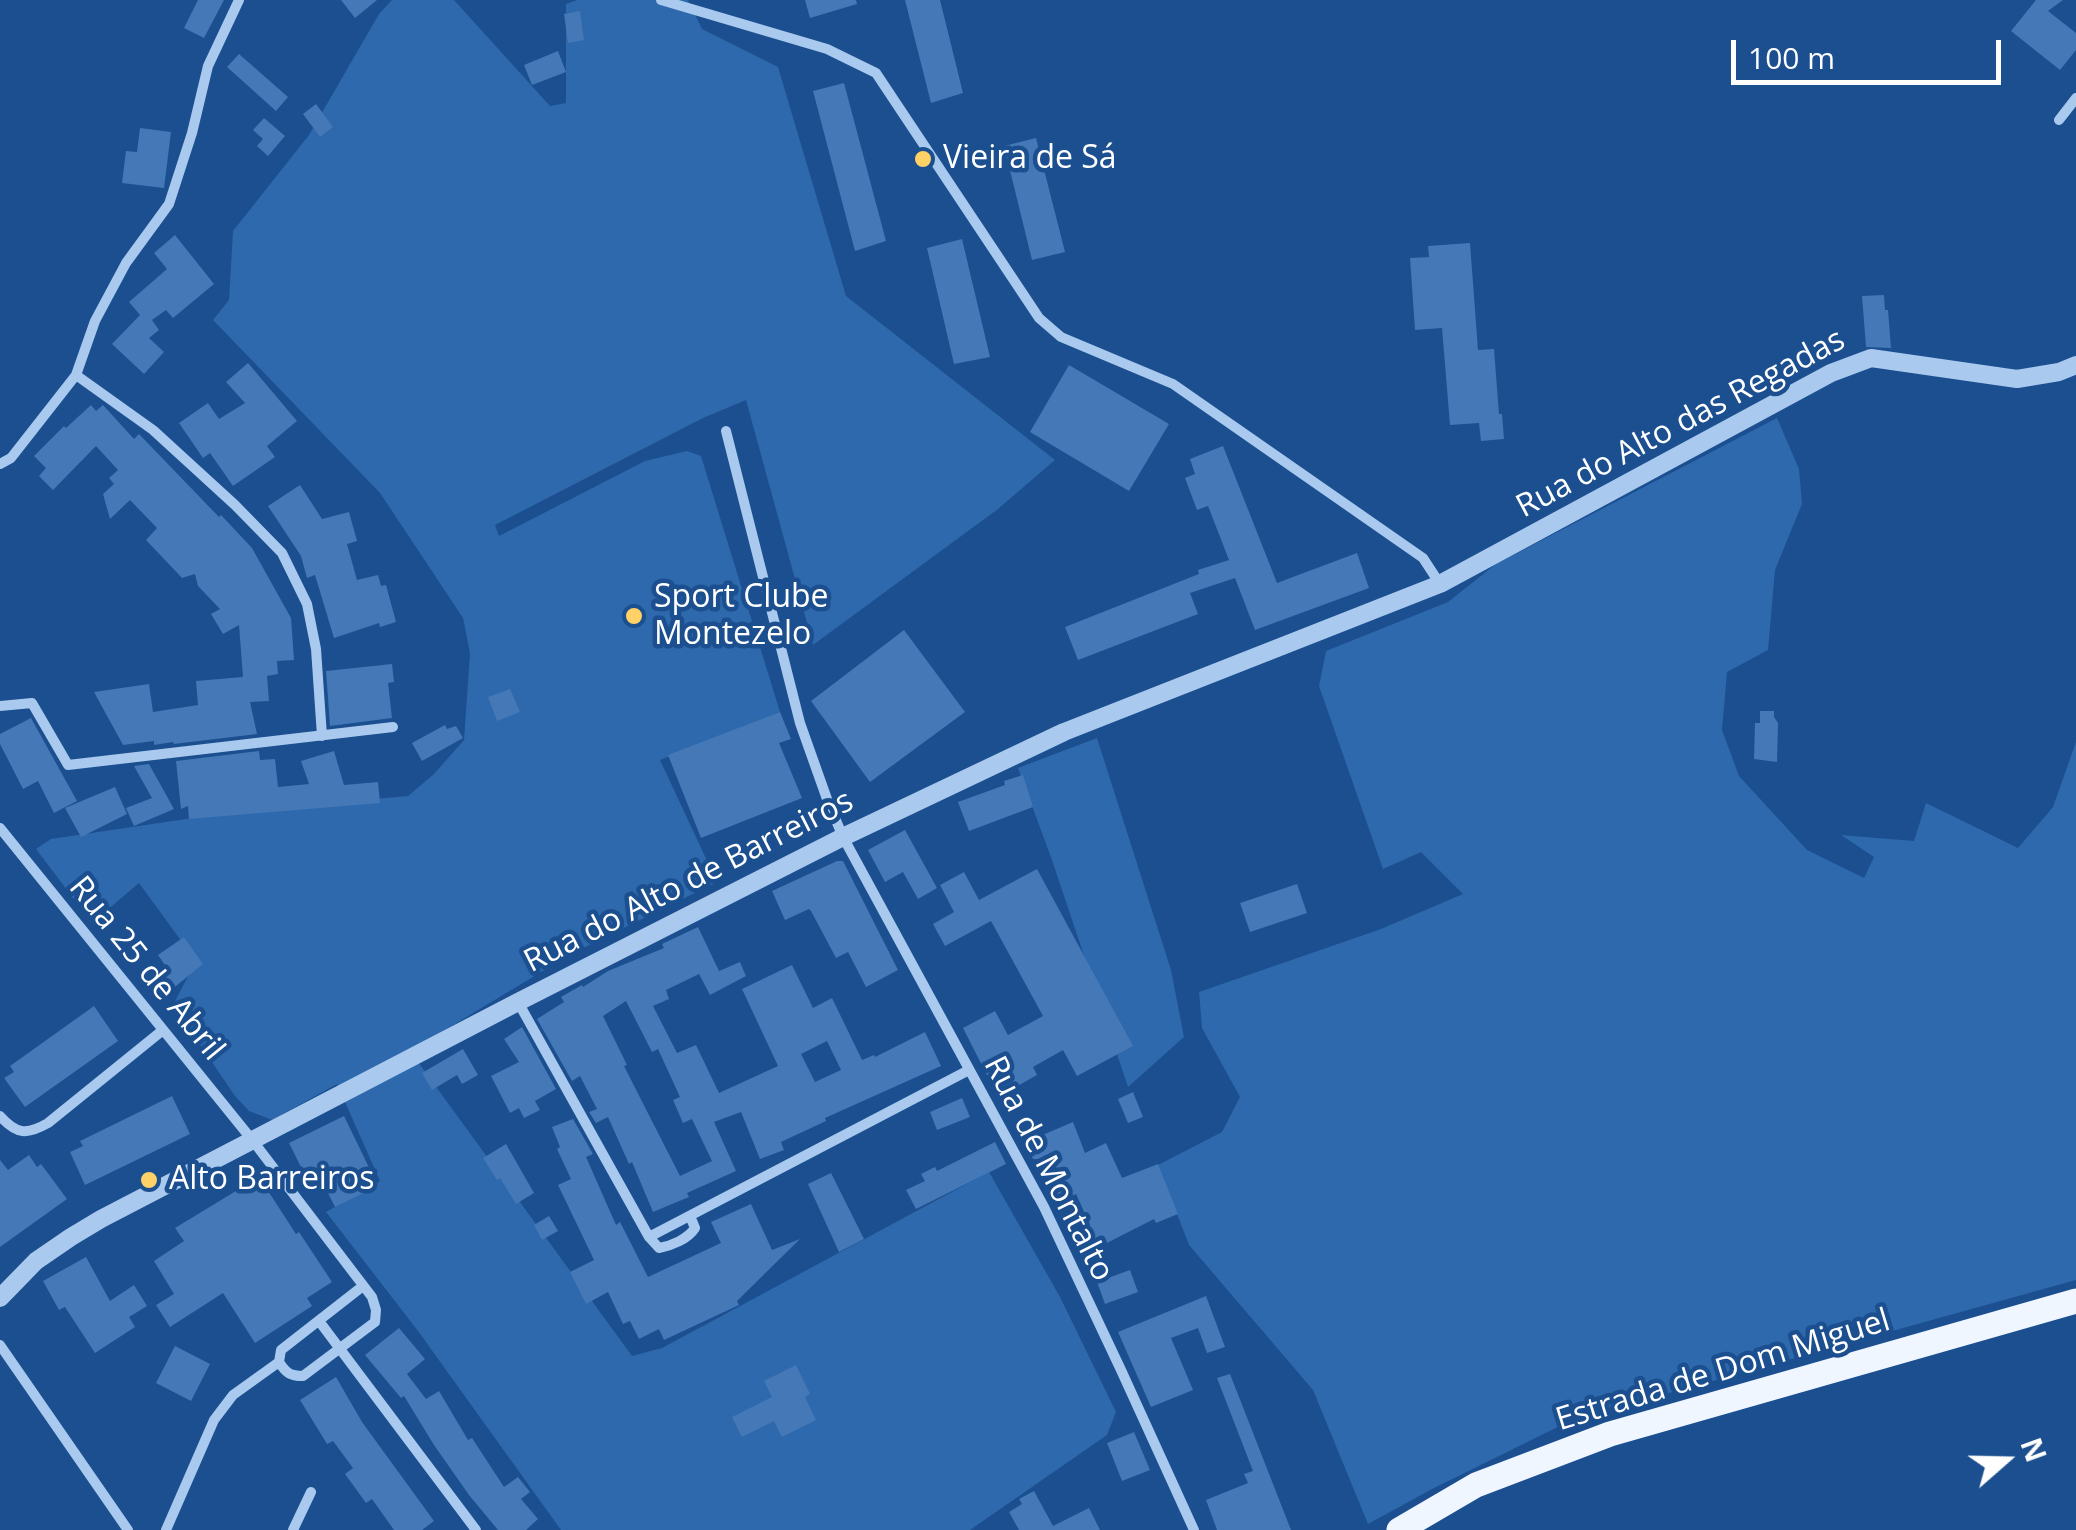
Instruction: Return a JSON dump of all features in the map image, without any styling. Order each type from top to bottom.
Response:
[{"type":"main road","name":"Estrada de Dom Miguel","points":[[1399,1530],[1476,1485],[1610,1434],[2076,1301]]},
{"type":"street","points":[[0,464],[11,458],[76,375],[95,321],[118,278],[169,204],[192,134],[208,66],[240,0]]},
{"type":"street","points":[[661,0],[828,49],[876,73],[1039,318],[1061,337],[1173,384],[1424,558],[1440,584]]},
{"type":"street","points":[[2059,120],[2076,98]]},
{"type":"street","name":"Rua do Alto das Regadas","points":[[1440,584],[1832,374],[1871,358],[2016,379],[2076,365]]},
{"type":"street","points":[[76,375],[153,430],[282,553],[307,604],[316,649],[322,736]]},
{"type":"street","name":"Rua de Montalto","points":[[726,431],[800,723],[826,799],[1044,1207],[1194,1530]]},
{"type":"street","name":"Rua do Alto de Barreiros","points":[[0,1298],[36,1261],[71,1236],[844,837],[1064,732],[1440,584]]},
{"type":"street","points":[[0,706],[32,703],[68,765],[393,726]]},
{"type":"street","name":"Rua 25 de Abril","points":[[0,828],[253,1141],[364,1286]]},
{"type":"street","points":[[518,1002],[648,1237],[969,1070]]},
{"type":"street","points":[[0,1116],[20,1132],[33,1131],[163,1030]]},
{"type":"street","points":[[364,1286],[376,1310],[374,1322],[303,1376],[286,1373],[279,1362],[281,1350],[364,1286]]},
{"type":"street","points":[[319,1320],[476,1530]]},
{"type":"street","points":[[0,1346],[128,1530]]},
{"type":"street","points":[[166,1530],[214,1420],[234,1395],[279,1362]]},
{"type":"street","points":[[293,1530],[311,1492]]},
{"type":"shaded area","points":[[392,0],[454,0],[550,106],[566,103],[566,4],[577,0],[688,0],[702,29],[778,67],[846,296],[1055,460],[998,509],[813,645],[746,400],[703,418],[495,525],[499,536],[645,461],[687,451],[701,456],[780,712],[660,760],[717,882],[571,954],[410,1051],[632,1356],[662,1348],[989,1172],[1060,1297],[1116,1412],[1107,1435],[970,1530],[561,1530],[418,1331],[326,1212],[380,1181],[337,1084],[272,1120],[249,1111],[173,1005],[196,961],[139,883],[92,923],[36,849],[51,839],[240,811],[408,796],[464,740],[470,653],[463,618],[380,493],[213,320],[229,300],[233,231],[309,135],[379,14]]},
{"type":"shaded area","points":[[1777,418],[1799,469],[1802,504],[1775,570],[1768,650],[1727,672],[1722,730],[1739,776],[1807,850],[1864,878],[1874,857],[1841,835],[1914,841],[1926,803],[2018,848],[2053,807],[2076,742],[2076,1280],[1572,1420],[1368,1524],[1313,1390],[1189,1245],[1158,1165],[1222,1132],[1240,1097],[1202,1028],[1199,992],[1381,929],[1463,894],[1421,852],[1383,869],[1319,686],[1326,651],[1448,602],[1496,564]]},
{"type":"shaded area","points":[[1097,738],[1171,970],[1184,1037],[1128,1087],[1018,768]]},
{"type":"building","points":[[198,0],[224,0],[204,38],[184,28]]},
{"type":"building","points":[[341,0],[377,0],[355,18]]},
{"type":"building","points":[[805,0],[856,0],[857,4],[810,18]]},
{"type":"building","points":[[905,0],[940,0],[963,93],[931,103]]},
{"type":"building","points":[[2036,0],[2063,0],[2048,11],[2076,33],[2076,50],[2060,70],[2011,31]]},
{"type":"building","points":[[580,11],[584,40],[568,43],[564,14]]},
{"type":"building","points":[[558,51],[566,72],[532,85],[524,65]]},
{"type":"building","points":[[239,54],[288,97],[276,111],[227,67]]},
{"type":"building","points":[[844,83],[886,241],[855,251],[813,91]]},
{"type":"building","points":[[316,104],[333,127],[320,137],[303,114]]},
{"type":"building","points":[[264,118],[285,136],[268,156],[257,146],[263,139],[253,130]]},
{"type":"building","points":[[140,128],[171,132],[164,188],[122,183],[126,151],[137,152]]},
{"type":"building","points":[[1036,138],[1065,252],[1032,260],[1004,146]]},
{"type":"building","points":[[175,235],[214,284],[173,318],[166,310],[152,320],[159,330],[149,338],[164,352],[144,374],[112,344],[140,315],[129,302],[167,269],[154,253]]},
{"type":"building","points":[[962,239],[990,357],[954,364],[927,248]]},
{"type":"building","points":[[1470,243],[1478,350],[1494,349],[1504,439],[1481,441],[1479,423],[1450,425],[1442,328],[1415,330],[1410,258],[1429,257],[1428,246]]},
{"type":"building","points":[[1884,295],[1891,348],[1866,347],[1862,296]]},
{"type":"building","points":[[248,363],[297,421],[267,446],[275,457],[233,486],[210,453],[203,458],[179,423],[208,403],[219,419],[245,403],[226,382]]},
{"type":"building","points":[[1069,365],[1169,424],[1129,491],[1030,432]]},
{"type":"building","points":[[91,405],[96,411],[103,405],[134,439],[139,434],[252,548],[291,618],[294,660],[277,661],[278,674],[267,676],[269,701],[250,702],[257,734],[174,744],[154,745],[154,741],[123,745],[94,692],[149,684],[153,712],[198,705],[196,681],[243,677],[239,625],[223,634],[211,614],[220,609],[198,586],[195,574],[182,578],[146,540],[157,528],[130,500],[110,519],[103,494],[114,484],[109,478],[118,470],[96,446],[53,490],[39,476],[46,468],[34,456]]},
{"type":"building","points":[[1223,446],[1277,583],[1357,553],[1369,588],[1255,630],[1235,578],[1190,593],[1198,614],[1078,660],[1065,627],[1229,560],[1208,506],[1197,510],[1185,478],[1195,474],[1190,459]]},
{"type":"building","points":[[300,485],[322,519],[349,512],[357,541],[347,544],[357,580],[378,575],[381,586],[386,585],[396,622],[380,627],[379,623],[334,638],[315,575],[307,578],[301,556],[268,506]]},
{"type":"building","points":[[904,630],[965,712],[870,782],[811,701]]},
{"type":"building","points":[[392,664],[394,682],[388,683],[392,718],[330,726],[326,671]]},
{"type":"building","points":[[510,689],[520,712],[497,721],[488,697]]},
{"type":"building","points":[[1760,711],[1774,711],[1778,723],[1777,762],[1754,759],[1755,723],[1760,723]]},
{"type":"building","points":[[780,712],[791,739],[779,743],[802,798],[701,838],[668,755]]},
{"type":"building","points":[[31,718],[77,801],[54,813],[38,781],[23,789],[0,744],[0,734]]},
{"type":"building","points":[[445,725],[447,729],[456,726],[463,738],[422,761],[412,743]]},
{"type":"building","points":[[259,751],[260,760],[275,759],[278,787],[309,784],[301,761],[334,751],[344,785],[378,782],[380,803],[189,819],[188,806],[181,809],[176,761]]},
{"type":"building","points":[[149,764],[174,809],[134,826],[126,808],[152,798],[134,766]]},
{"type":"building","points":[[1023,775],[1033,807],[969,831],[958,802]]},
{"type":"building","points":[[115,787],[127,814],[81,837],[65,808]]},
{"type":"building","points":[[905,830],[937,888],[918,899],[903,872],[885,882],[868,850]]},
{"type":"building","points":[[843,861],[898,970],[866,987],[848,952],[836,958],[811,911],[785,920],[772,891]]},
{"type":"building","points":[[1037,869],[1133,1046],[1077,1076],[1063,1050],[1033,1067],[1037,1075],[998,1097],[963,1028],[995,1011],[1008,1035],[1043,1016],[991,921],[945,946],[933,924],[954,912],[940,885],[964,872],[979,900]]},
{"type":"building","points":[[1297,884],[1307,913],[1250,932],[1240,903]]},
{"type":"building","points":[[698,927],[719,971],[740,962],[746,976],[710,995],[699,974],[666,990],[669,999],[653,1006],[677,1053],[696,1045],[719,1093],[778,1066],[742,989],[792,965],[813,1008],[832,998],[862,1060],[925,1032],[941,1066],[825,1118],[826,1121],[781,1142],[784,1150],[760,1159],[741,1112],[714,1122],[736,1171],[653,1212],[608,1117],[596,1123],[589,1112],[597,1109],[580,1076],[572,1081],[537,1019],[564,1002],[561,997],[608,971],[664,948],[662,944]],"holes":[[[626,1001],[652,1052],[658,1049],[680,1097],[673,1100],[683,1123],[692,1119],[712,1161],[680,1176],[603,1016]],[[827,1041],[841,1070],[815,1082],[801,1054]]]},
{"type":"building","points":[[184,937],[203,964],[160,999],[148,983],[167,968],[158,955]]},
{"type":"building","points":[[94,1006],[118,1041],[25,1107],[4,1078],[14,1072],[10,1066]]},
{"type":"building","points":[[522,1027],[556,1089],[535,1101],[540,1110],[524,1118],[519,1108],[510,1113],[491,1076],[519,1062],[504,1039]]},
{"type":"building","points":[[463,1049],[478,1075],[462,1084],[457,1075],[432,1090],[422,1073]]},
{"type":"building","points":[[1133,1092],[1143,1117],[1128,1123],[1118,1099]]},
{"type":"building","points":[[172,1096],[190,1134],[85,1185],[70,1152],[83,1146],[80,1141]]},
{"type":"building","points":[[962,1098],[970,1117],[937,1130],[930,1112]]},
{"type":"building","points":[[344,1116],[378,1186],[335,1207],[315,1167],[304,1173],[289,1143]]},
{"type":"building","points":[[573,1119],[593,1154],[586,1157],[616,1225],[620,1222],[648,1277],[721,1243],[711,1222],[751,1204],[772,1250],[800,1239],[737,1301],[739,1305],[664,1340],[659,1329],[639,1339],[630,1321],[623,1324],[608,1292],[586,1304],[570,1272],[594,1260],[558,1185],[571,1179],[552,1127]]},
{"type":"building","points":[[1073,1122],[1085,1153],[1106,1143],[1122,1178],[1158,1164],[1178,1214],[1156,1223],[1154,1219],[1091,1251],[1080,1229],[1090,1225],[1076,1194],[1059,1202],[1039,1159],[1033,1159],[1026,1142]]},
{"type":"building","points":[[995,1142],[1006,1164],[916,1209],[906,1190],[925,1181],[921,1174],[935,1167],[937,1171]]},
{"type":"building","points":[[506,1144],[534,1193],[516,1204],[483,1158]]},
{"type":"building","points":[[29,1155],[37,1167],[41,1164],[67,1199],[0,1247],[0,1160],[8,1170]]},
{"type":"building","points":[[831,1173],[864,1239],[839,1252],[808,1184]]},
{"type":"building","points":[[259,1177],[332,1282],[307,1298],[312,1306],[255,1343],[223,1293],[170,1327],[156,1305],[174,1294],[154,1261],[184,1241],[175,1228]]},
{"type":"building","points":[[549,1216],[558,1231],[542,1240],[534,1225]]},
{"type":"building","points":[[86,1257],[110,1301],[134,1285],[147,1306],[129,1317],[135,1327],[95,1353],[65,1307],[59,1310],[43,1281]]},
{"type":"building","points":[[1130,1270],[1138,1292],[1105,1304],[1097,1282]]},
{"type":"building","points":[[1206,1296],[1225,1347],[1207,1353],[1198,1328],[1171,1338],[1193,1390],[1151,1407],[1118,1332]]},
{"type":"building","points":[[399,1328],[425,1359],[407,1374],[426,1399],[439,1391],[468,1440],[472,1438],[504,1487],[518,1477],[530,1492],[521,1499],[538,1519],[526,1530],[498,1530],[469,1495],[404,1396],[401,1398],[365,1355]]},
{"type":"building","points":[[175,1346],[210,1364],[191,1401],[156,1383]]},
{"type":"building","points":[[796,1365],[810,1394],[805,1397],[816,1420],[782,1437],[774,1421],[742,1437],[732,1417],[772,1397],[764,1381]]},
{"type":"building","points":[[1230,1374],[1291,1530],[1217,1530],[1206,1500],[1248,1483],[1244,1474],[1253,1471],[1217,1378]]},
{"type":"building","points":[[336,1377],[362,1422],[434,1521],[422,1530],[394,1530],[372,1499],[366,1503],[345,1474],[353,1468],[333,1441],[327,1444],[300,1400]]},
{"type":"building","points":[[1134,1432],[1150,1470],[1122,1481],[1107,1443]]},
{"type":"building","points":[[1034,1491],[1053,1526],[1089,1508],[1100,1530],[1019,1530],[1009,1512],[1022,1504],[1019,1499]]},
{"type":"place","name":"Vieira de Sá","points":[[923,159]]},
{"type":"place","name":"Sport Clube Montezelo","points":[[634,616]]},
{"type":"place","name":"Alto Barreiros","points":[[149,1180]]}]
